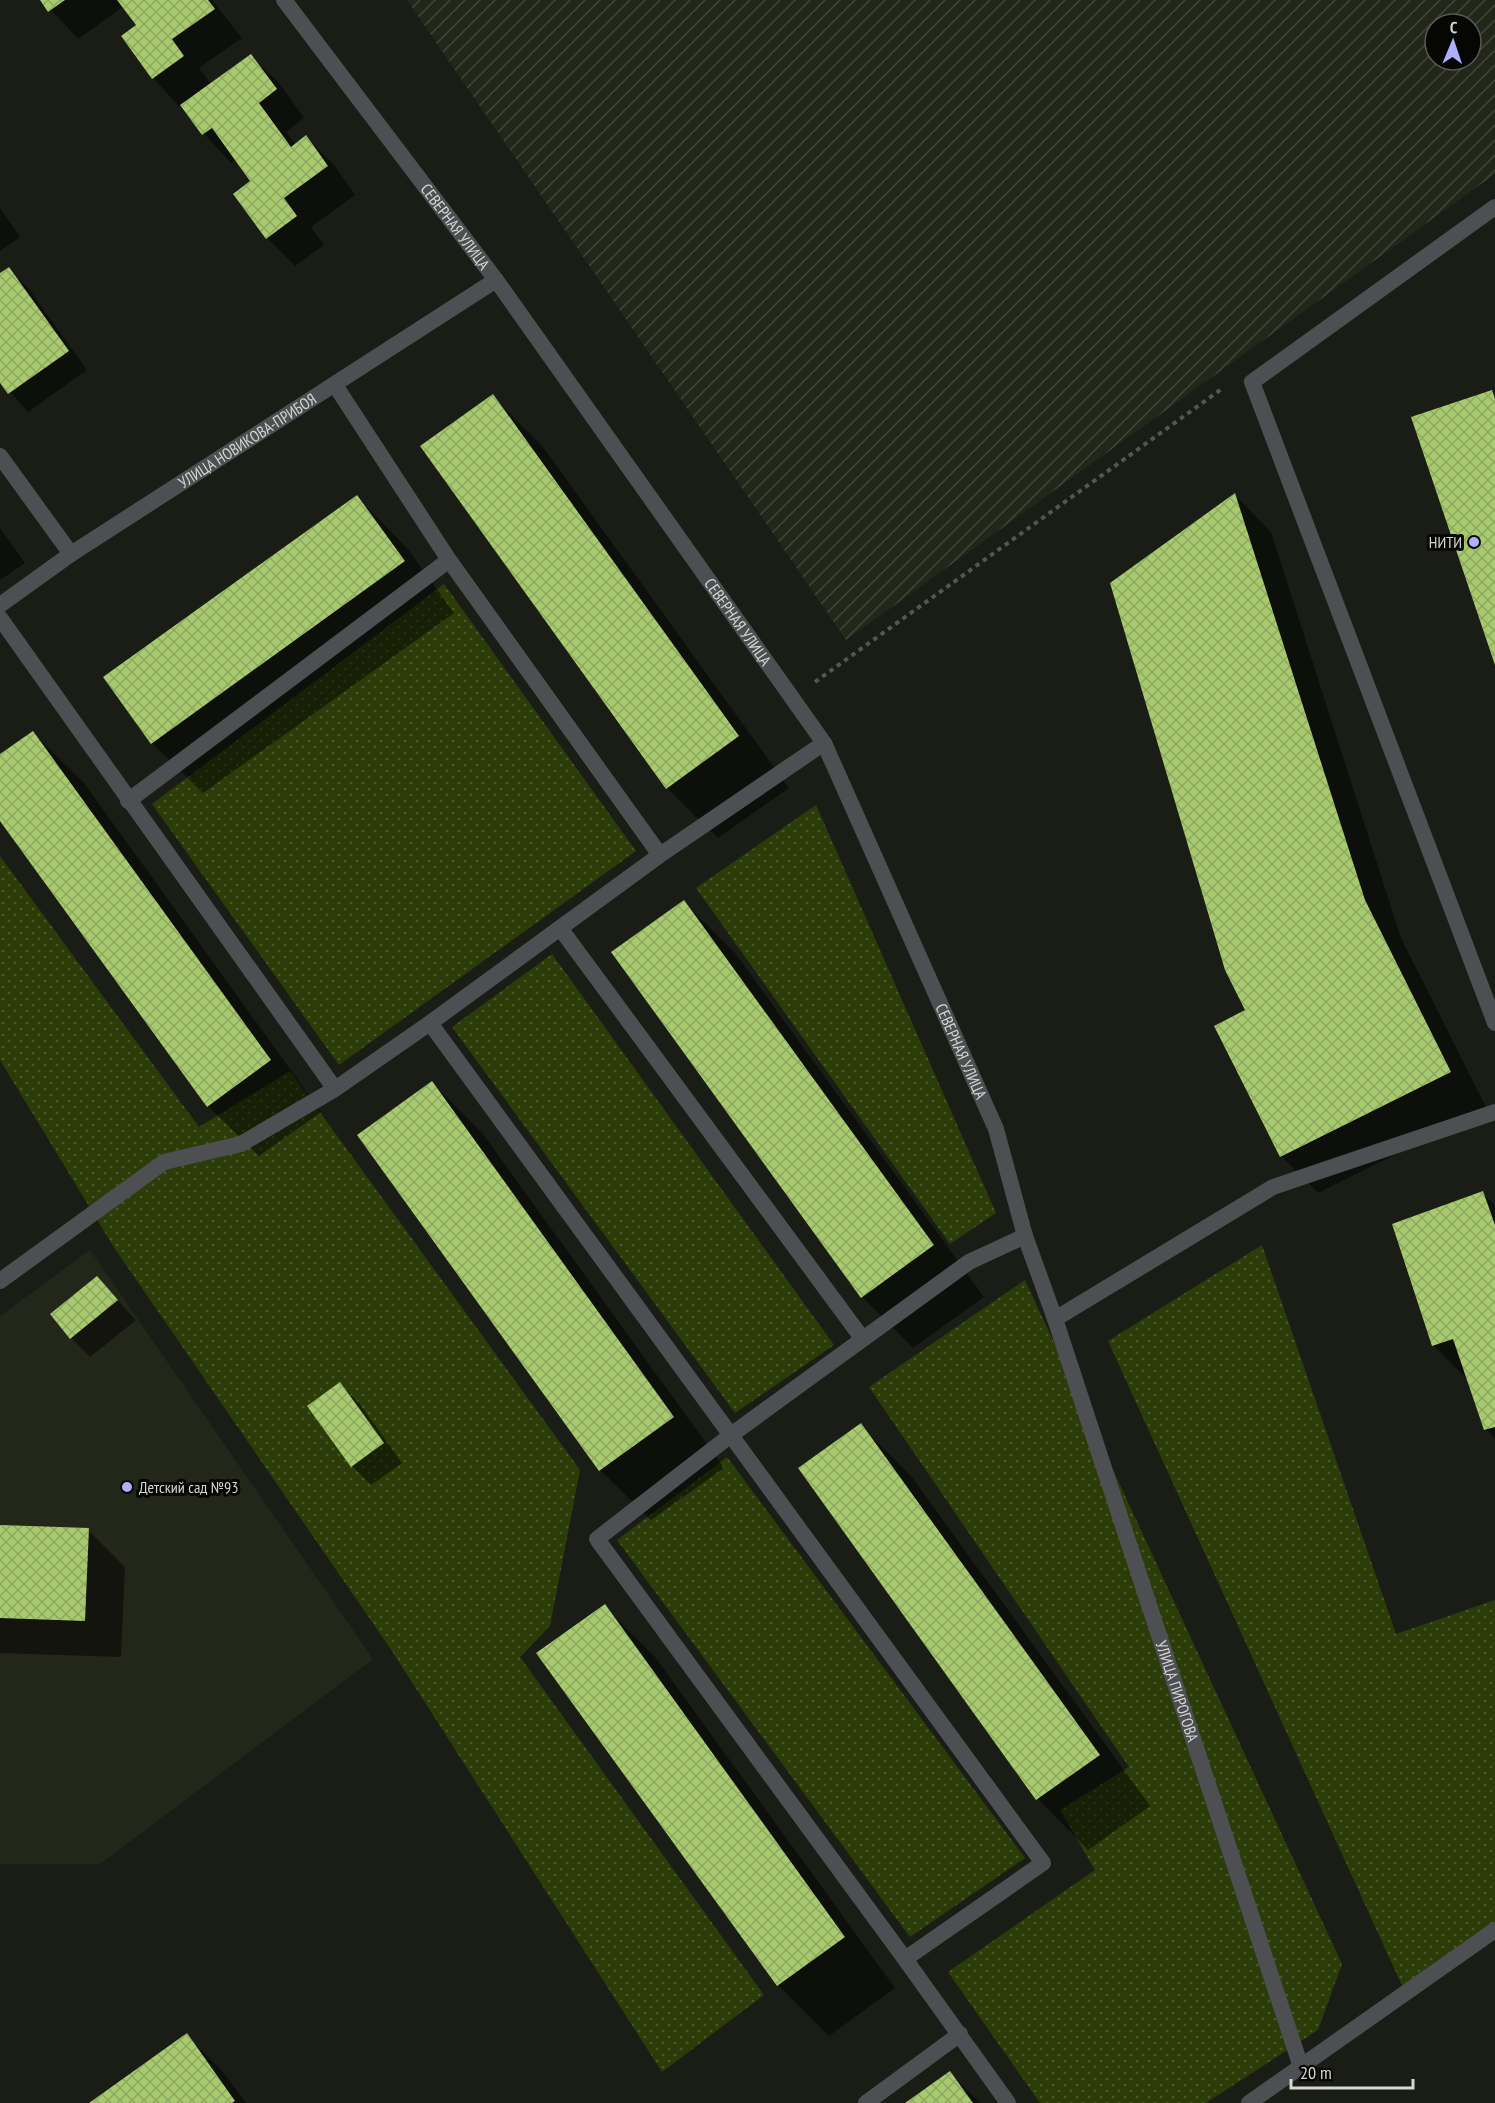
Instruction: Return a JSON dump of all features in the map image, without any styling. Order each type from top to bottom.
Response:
[{"type":"street","name":"СЕВЕРНАЯ УЛИЦА","points":[[284,0],[496,280],[825,743],[996,1130],[1025,1236],[1055,1318]]},
{"type":"street","points":[[1495,207],[1252,382],[1495,1023]]},
{"type":"street","name":"УЛИЦА НОВИКОВА-ПРИБОЯ","points":[[0,605],[71,554],[335,386],[496,280]]},
{"type":"street","points":[[335,386],[449,560],[660,855]]},
{"type":"street","points":[[0,456],[71,554]]},
{"type":"street","points":[[128,801],[449,560]]},
{"type":"street","points":[[0,618],[335,1089]]},
{"type":"street","points":[[0,1281],[164,1162],[241,1144],[335,1089],[430,1023],[660,855],[825,743]]},
{"type":"street","points":[[560,928],[862,1338]]},
{"type":"street","points":[[430,1023],[1043,1863],[905,1959]]},
{"type":"street","points":[[1055,1318],[1273,1187],[1495,1112]]},
{"type":"street","points":[[1008,2103],[960,2034],[597,1539],[731,1435],[969,1262],[1025,1236]]},
{"type":"street","name":"УЛИЦА ПИРОГОВА","points":[[1055,1318],[1300,2064]]},
{"type":"street","points":[[1249,2103],[1300,2064],[1495,1930]]},
{"type":"street","points":[[866,2103],[960,2034]]},
{"type":"path","points":[[793,698],[1226,386]]},
{"type":"shaded area","points":[[407,0],[1495,0],[1495,174],[846,640]]},
{"type":"shaded area","name":"Детский сад №93","points":[[90,1250],[373,1659],[100,1864],[0,1864],[0,1316]]},
{"type":"green space","points":[[444,584],[636,851],[339,1065],[152,804]]},
{"type":"green space","points":[[816,805],[996,1213],[950,1244],[696,888]]},
{"type":"green space","points":[[0,856],[199,1127],[290,1071],[580,1470],[550,1626],[520,1657],[764,1995],[662,2072],[390,1648],[115,1249],[0,1060]]},
{"type":"green space","points":[[552,954],[834,1345],[735,1413],[452,1027]]},
{"type":"green space","points":[[1262,1245],[1396,1634],[1495,1600],[1495,1929],[1404,1990],[1108,1341]]},
{"type":"green space","points":[[1025,1280],[1342,1964],[1318,2030],[1206,2103],[1040,2103],[948,1972],[1095,1870],[1060,1810],[1129,1767],[869,1387]]},
{"type":"green space","points":[[727,1457],[1025,1858],[910,1937],[617,1540]]},
{"type":"building","points":[[40,0],[65,0],[48,12]]},
{"type":"building","points":[[117,0],[208,0],[215,9],[172,39],[184,56],[152,79],[121,36],[136,25]]},
{"type":"building","points":[[251,54],[277,89],[259,103],[291,147],[306,135],[328,166],[284,198],[297,216],[266,239],[233,194],[250,181],[212,128],[202,135],[180,105]]},
{"type":"building","points":[[9,267],[69,351],[8,394],[0,383],[0,273]]},
{"type":"building","name":"НИТИ","points":[[1492,390],[1495,399],[1495,665],[1411,417]]},
{"type":"building","points":[[493,394],[739,736],[666,789],[420,446]]},
{"type":"building","points":[[1235,493],[1365,900],[1451,1072],[1280,1157],[1214,1026],[1245,1010],[1225,970],[1110,583]]},
{"type":"building","points":[[357,495],[405,561],[151,744],[103,677]]},
{"type":"building","points":[[33,731],[271,1060],[207,1107],[0,821],[0,754]]},
{"type":"building","points":[[684,900],[934,1245],[861,1298],[611,952]]},
{"type":"building","points":[[432,1081],[674,1417],[599,1471],[357,1135]]},
{"type":"building","points":[[1483,1191],[1495,1225],[1495,1427],[1484,1430],[1453,1339],[1432,1346],[1392,1224]]},
{"type":"building","points":[[97,1276],[118,1300],[70,1339],[50,1314]]},
{"type":"building","points":[[340,1382],[384,1443],[351,1467],[307,1406]]},
{"type":"building","points":[[861,1423],[1100,1755],[1036,1800],[798,1468]]},
{"type":"building","points":[[0,1525],[89,1528],[85,1621],[0,1618]]},
{"type":"building","points":[[605,1604],[845,1937],[777,1986],[536,1653]]},
{"type":"building","points":[[187,2033],[235,2101],[232,2103],[89,2103]]},
{"type":"building","points":[[950,2071],[973,2103],[905,2103]]},
{"type":"place","name":"НИТИ","points":[[1474,542]]},
{"type":"place","name":"Детский сад №93","points":[[127,1487]]}]
